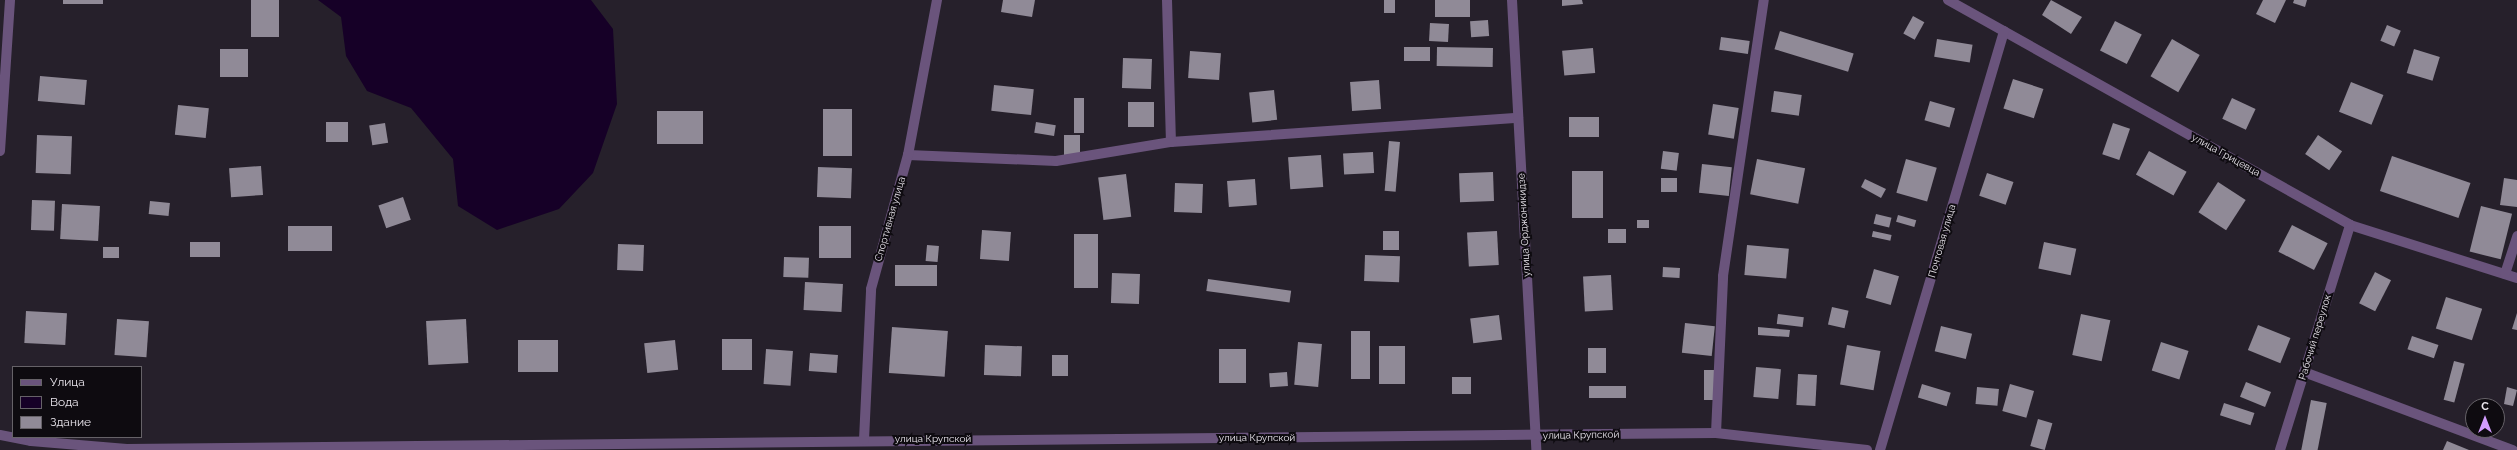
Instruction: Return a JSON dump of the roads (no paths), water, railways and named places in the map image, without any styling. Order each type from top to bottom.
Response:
[{"type":"street","points":[[0,151],[10,0]]},
{"type":"street","name":"Спортивная улица","points":[[864,440],[871,289],[908,155],[937,0]]},
{"type":"street","points":[[1167,0],[1171,142]]},
{"type":"street","name":"улица Орджоникидзе","points":[[1512,0],[1536,450]]},
{"type":"street","points":[[1716,433],[1723,276],[1764,0]]},
{"type":"street","name":"улица Грицевца","points":[[1948,0],[2350,225],[2517,278]]},
{"type":"street","name":"Почтовая улица","points":[[1880,450],[2004,31]]},
{"type":"street","points":[[908,155],[1056,160],[1171,142],[1518,118]]},
{"type":"street","name":"Рабочий переулок","points":[[2280,450],[2350,225]]},
{"type":"street","points":[[2505,274],[2517,236]]},
{"type":"street","points":[[2304,372],[2513,450]]},
{"type":"street","name":"улица Крупской","points":[[16,438],[31,441],[127,449],[548,448],[864,440],[1536,436],[1716,433],[1867,450]]},
{"type":"street","name":"улица Крупской","points":[[0,435],[12,437]]},
{"type":"water","points":[[318,0],[591,0],[613,29],[617,104],[593,173],[559,209],[497,230],[458,206],[453,159],[411,108],[367,91],[346,56],[341,17]]}]
